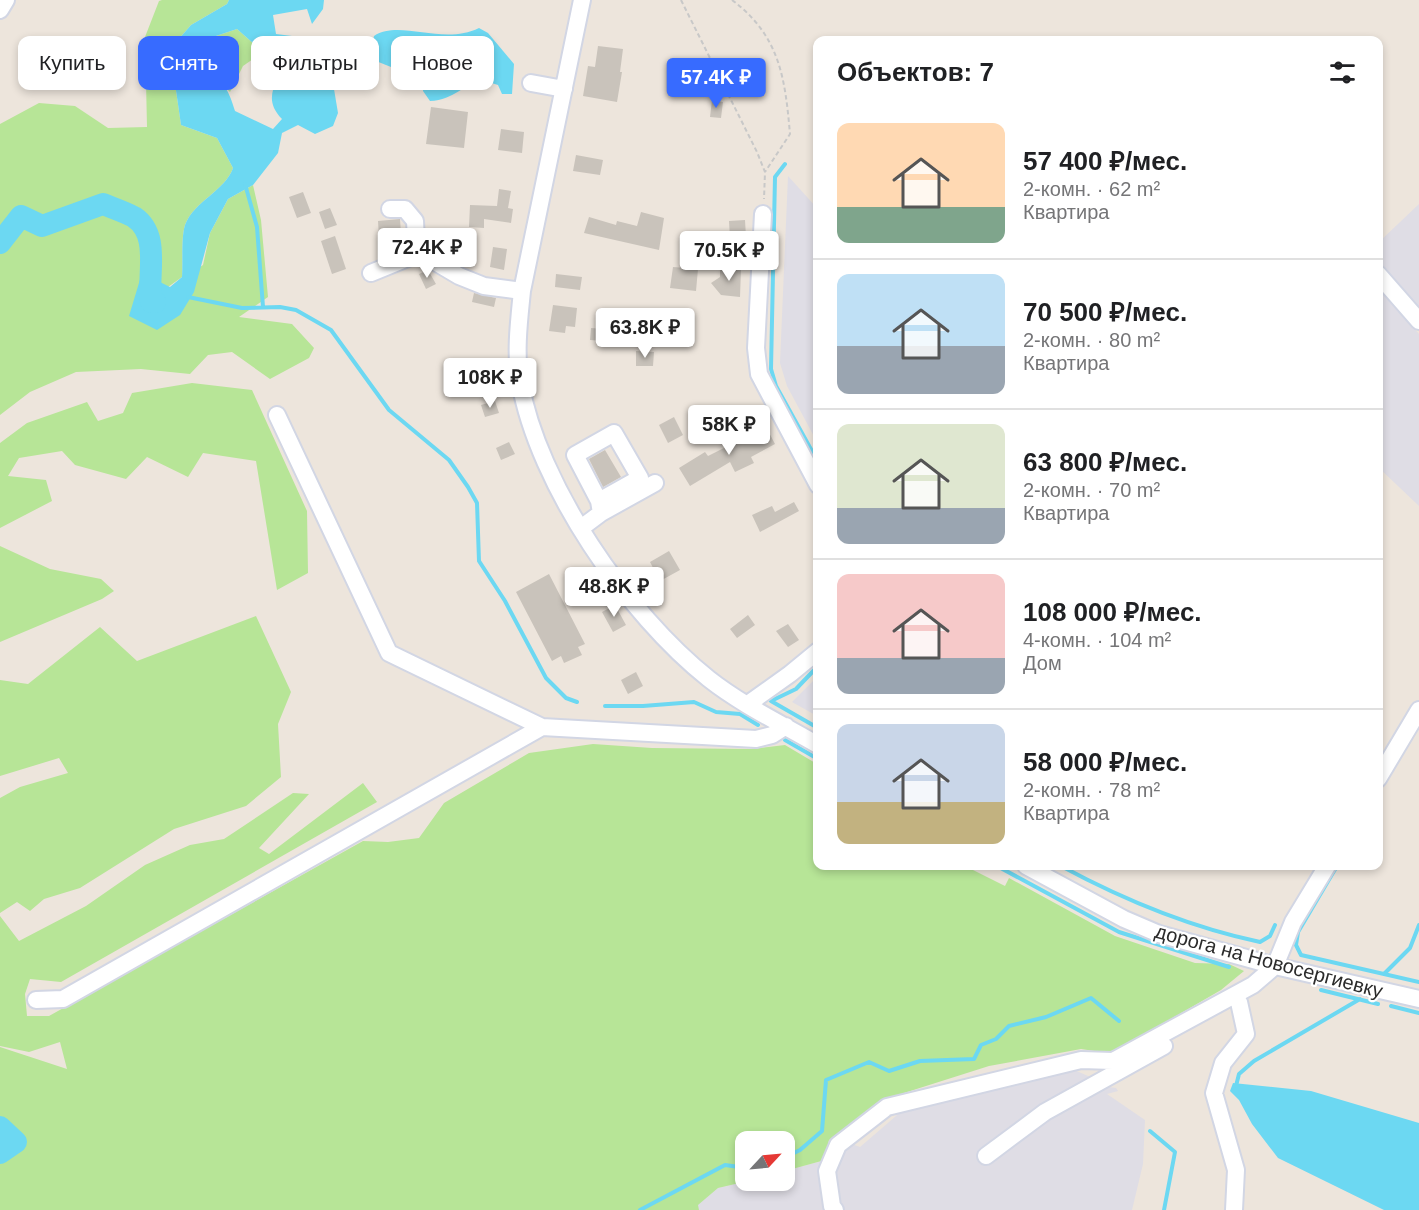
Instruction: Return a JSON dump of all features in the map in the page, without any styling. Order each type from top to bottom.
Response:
[{"type":"street","points":[[0,10],[6,0]]},
{"type":"street","points":[[582,0],[522,291],[517,354],[525,407],[543,459],[556,486],[581,528],[629,598],[669,644],[711,681],[813,742]]},
{"type":"street","points":[[531,83],[564,89]]},
{"type":"street","points":[[390,209],[405,209],[415,220],[416,240],[420,253],[459,276],[484,286],[522,291]]},
{"type":"street","points":[[763,214],[756,348],[759,374],[813,476]]},
{"type":"street","points":[[696,252],[761,260]]},
{"type":"street","points":[[371,273],[420,253]]},
{"type":"street","points":[[1383,280],[1419,321]]},
{"type":"street","points":[[277,415],[389,653],[542,727],[756,739],[772,735],[786,726]]},
{"type":"street","points":[[581,528],[600,507],[655,483]]},
{"type":"street","points":[[748,704],[813,655]]},
{"type":"street","points":[[1383,771],[1419,710]]},
{"type":"street","points":[[36,1000],[63,999],[542,727]]},
{"type":"street","name":"дорога на Новосергиевку","points":[[1034,870],[1142,927],[1184,942],[1275,966],[1419,999]]},
{"type":"street","points":[[986,1156],[1045,1112],[1117,1074],[1239,1002],[1253,985],[1275,966],[1293,922],[1325,870]]},
{"type":"street","points":[[835,1210],[832,1206],[827,1172],[838,1145],[887,1107],[1081,1060],[1113,1061],[1253,985]]},
{"type":"street","points":[[1234,1210],[1236,1170],[1214,1093],[1223,1063],[1246,1034],[1239,1002]]},
{"type":"path","points":[[681,0],[737,110],[765,172],[763,214]]},
{"type":"path","points":[[732,0],[769,38],[776,52],[784,90],[790,134],[765,172]]},
{"type":"shaded area","points":[[788,176],[813,204],[813,435],[787,386],[780,363]]},
{"type":"shaded area","points":[[1419,204],[1419,309],[1383,268],[1383,238]]},
{"type":"shaded area","points":[[1383,294],[1419,334],[1419,506],[1383,472]]},
{"type":"shaded area","points":[[813,681],[813,714],[792,702]]},
{"type":"shaded area","points":[[1065,1066],[1102,1082],[1101,1086],[1116,1088],[1118,1091],[1107,1094],[1145,1120],[1143,1164],[1132,1210],[839,1210],[832,1178],[839,1155],[849,1143],[860,1147],[903,1110]]},
{"type":"shaded area","points":[[825,1160],[827,1210],[699,1210],[697,1205],[718,1188],[735,1184],[735,1191],[795,1191],[795,1168]]},
{"type":"green space","points":[[229,0],[227,4],[191,25],[181,36],[145,36],[159,1]]},
{"type":"green space","points":[[237,29],[251,41],[251,60],[243,66],[239,74],[239,36],[216,36]]},
{"type":"green space","points":[[146,90],[176,90],[181,125],[217,138],[233,168],[223,183],[195,209],[185,225],[182,277],[129,315],[203,265],[210,233],[228,199],[253,185],[261,220],[268,297],[239,317],[292,324],[314,348],[309,358],[270,379],[232,352],[208,355],[190,374],[141,369],[76,372],[30,392],[0,415],[0,124],[39,103],[75,106],[108,128],[147,127]]},
{"type":"green space","points":[[192,383],[252,390],[307,511],[308,573],[277,590],[256,461],[203,453],[188,477],[147,457],[126,479],[75,465],[62,451],[19,458],[8,476],[46,480],[52,501],[0,528],[0,443],[27,423],[87,402],[98,421],[123,413],[132,393]]},
{"type":"green space","points":[[0,546],[50,569],[101,579],[114,591],[102,599],[0,642]]},
{"type":"green space","points":[[256,616],[291,692],[278,724],[281,777],[246,806],[174,829],[80,888],[44,899],[30,911],[17,902],[0,913],[0,798],[20,787],[68,773],[59,758],[0,776],[0,680],[28,684],[100,627],[137,661]]},
{"type":"green space","points":[[593,744],[652,748],[751,749],[785,745],[813,762],[813,870],[973,870],[1005,886],[1009,878],[1115,936],[1195,963],[1229,964],[1244,971],[1221,990],[1108,1053],[1081,1049],[989,1066],[904,1093],[860,1118],[829,1140],[825,1160],[795,1168],[795,1131],[735,1131],[735,1184],[718,1188],[698,1205],[699,1210],[0,1210],[0,1047],[67,1069],[60,1042],[29,1052],[0,1046],[0,916],[19,941],[86,906],[145,865],[190,845],[224,839],[293,793],[309,794],[259,848],[269,854],[363,783],[377,802],[61,982],[30,979],[25,994],[27,1016],[49,1016],[363,841],[388,842],[419,838],[444,803],[529,753]]},
{"type":"water","points":[[229,0],[324,0],[323,9],[312,24],[307,9],[273,15],[276,34],[292,36],[251,36],[251,41],[237,29],[216,36],[181,36],[191,25],[227,4]]},
{"type":"water","points":[[479,28],[491,36],[391,36],[391,67],[379,62],[379,36],[374,36],[396,30],[437,34],[465,33]]},
{"type":"water","points":[[494,40],[514,64],[512,94],[502,94],[498,85],[494,84]]},
{"type":"water","points":[[176,90],[226,90],[235,111],[273,129],[282,119],[272,103],[273,90],[334,90],[338,113],[333,126],[315,134],[298,125],[282,133],[278,153],[253,185],[228,199],[210,233],[194,292],[180,315],[157,330],[129,316],[142,273],[170,287],[182,277],[185,225],[195,209],[223,183],[233,168],[217,138],[181,125]]},
{"type":"water","points":[[461,90],[440,100],[430,101],[423,91]]},
{"type":"water","points":[[1233,1083],[1311,1091],[1419,1123],[1419,1210],[1384,1210],[1278,1158],[1252,1124],[1239,1100],[1230,1091]]},
{"type":"building","points":[[598,46],[623,49],[617,102],[583,96],[588,66],[595,67]]},
{"type":"building","points":[[712,100],[723,102],[721,118],[710,117]]},
{"type":"building","points":[[431,107],[468,112],[464,148],[426,144]]},
{"type":"building","points":[[501,129],[524,132],[522,153],[498,150]]},
{"type":"building","points":[[576,155],[603,160],[600,175],[573,171]]},
{"type":"building","points":[[499,189],[511,191],[508,208],[513,209],[511,223],[484,219],[484,228],[469,227],[470,205],[497,206]]},
{"type":"building","points":[[303,192],[311,213],[297,218],[289,197]]},
{"type":"building","points":[[330,208],[337,225],[325,229],[319,212]]},
{"type":"building","points":[[641,212],[664,218],[659,250],[584,233],[589,217],[616,225],[617,221],[637,226]]},
{"type":"building","points":[[400,219],[401,235],[379,237],[378,221]]},
{"type":"building","points":[[745,220],[746,237],[730,238],[729,221]]},
{"type":"building","points":[[335,236],[346,269],[332,274],[321,241]]},
{"type":"building","points":[[493,247],[507,249],[504,270],[490,267]]},
{"type":"building","points":[[673,267],[698,269],[696,291],[670,288]]},
{"type":"building","points":[[720,268],[741,269],[740,297],[721,295],[711,283],[720,277]]},
{"type":"building","points":[[428,270],[436,284],[426,289],[419,274]]},
{"type":"building","points":[[556,274],[582,277],[580,290],[555,287]]},
{"type":"building","points":[[474,293],[496,298],[494,307],[472,302]]},
{"type":"building","points":[[553,305],[577,308],[575,327],[566,326],[565,333],[549,331]]},
{"type":"building","points":[[591,328],[617,330],[616,342],[590,340]]},
{"type":"building","points":[[636,351],[654,352],[653,366],[636,366]]},
{"type":"building","points":[[495,401],[499,413],[485,417],[481,405]]},
{"type":"building","points":[[674,417],[683,435],[668,443],[659,425]]},
{"type":"building","points":[[765,425],[775,444],[751,457],[754,463],[735,472],[730,462],[690,486],[679,468],[705,452],[708,456]]},
{"type":"building","points":[[509,442],[515,454],[501,460],[496,448]]},
{"type":"building","points":[[605,450],[621,477],[603,487],[589,459]]},
{"type":"building","points":[[794,502],[799,511],[760,532],[752,515],[772,506],[775,512]]},
{"type":"building","points":[[669,551],[680,570],[660,581],[650,562]]},
{"type":"building","points":[[549,574],[585,644],[578,647],[582,655],[564,663],[561,656],[552,661],[516,592]]},
{"type":"building","points":[[615,605],[626,625],[613,632],[602,612]]},
{"type":"building","points":[[748,615],[755,625],[737,638],[730,629]]},
{"type":"building","points":[[788,624],[799,640],[788,647],[776,631]]},
{"type":"building","points":[[636,672],[643,686],[628,694],[621,680]]},
{"type":"waterway","points":[[785,164],[775,177],[771,369],[776,386],[813,453]]},
{"type":"waterway","points":[[245,184],[257,227],[263,307]]},
{"type":"waterway","points":[[0,243],[21,216],[42,226],[103,204],[134,217],[147,234],[151,256],[151,302],[155,302]]},
{"type":"waterway","points":[[188,297],[242,308],[280,307],[296,310],[331,330],[389,410],[449,460],[468,487],[477,503],[479,561],[505,601],[546,678],[566,698],[577,702]]},
{"type":"waterway","points":[[771,701],[796,689],[813,671]]},
{"type":"waterway","points":[[771,701],[813,725]]},
{"type":"waterway","points":[[605,706],[694,702],[716,712],[740,714],[758,725]]},
{"type":"waterway","points":[[785,740],[813,756]]},
{"type":"waterway","points":[[1004,870],[1119,932],[1229,967]]},
{"type":"waterway","points":[[1069,870],[1158,911],[1234,936],[1260,942],[1270,936],[1275,925]]},
{"type":"waterway","points":[[1335,870],[1298,932],[1296,945],[1301,955],[1419,982]]},
{"type":"waterway","points":[[1384,974],[1410,948],[1419,925]]},
{"type":"waterway","points":[[1321,990],[1378,1004]]},
{"type":"waterway","points":[[795,1152],[822,1131],[826,1080],[869,1062],[889,1071],[920,1061],[974,1059],[981,1045],[996,1039],[1009,1026],[1046,1017],[1091,998],[1119,1021]]},
{"type":"waterway","points":[[1236,1086],[1239,1074],[1254,1061],[1360,999]]},
{"type":"waterway","points":[[1391,1006],[1419,1013]]},
{"type":"waterway","points":[[0,1127],[16,1142],[0,1153]]},
{"type":"waterway","points":[[1150,1131],[1175,1152],[1164,1210]]},
{"type":"waterway","points":[[640,1210],[725,1165],[735,1166]]}]
